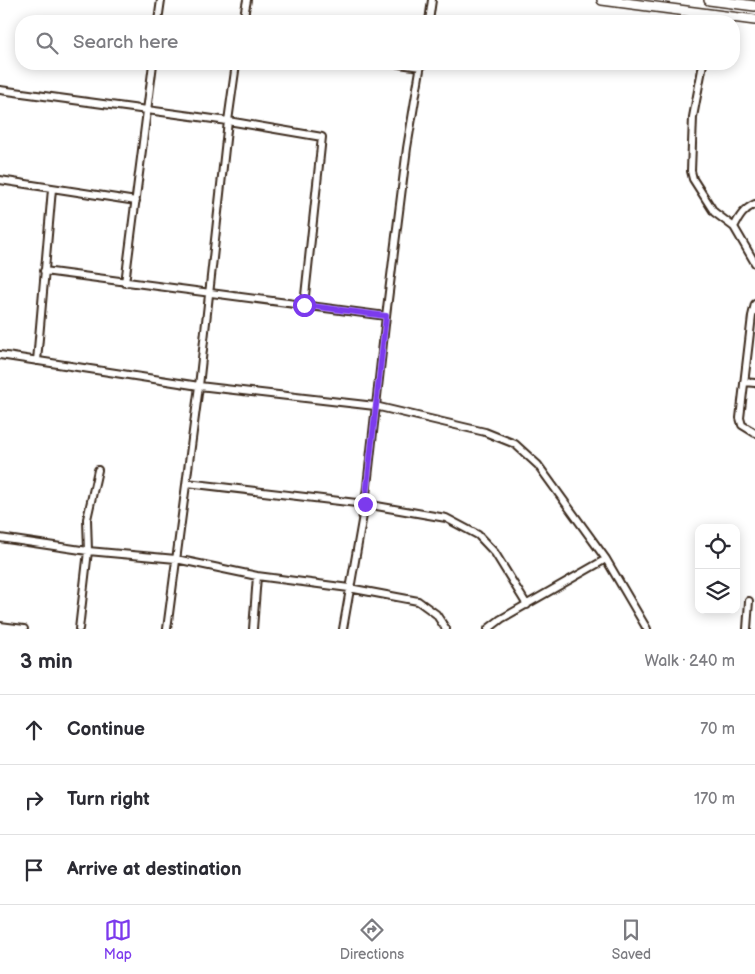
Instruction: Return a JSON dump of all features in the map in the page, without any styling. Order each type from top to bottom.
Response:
[{"type":"main road","points":[[602,0],[695,15]]},
{"type":"main road","points":[[712,0],[755,6]]},
{"type":"main road","points":[[740,19],[755,20]]},
{"type":"street","points":[[159,15],[161,0]]},
{"type":"street","points":[[244,15],[247,0]]},
{"type":"street","points":[[430,15],[432,0]]},
{"type":"street","points":[[125,283],[152,70]]},
{"type":"street","points":[[167,629],[199,386],[235,70]]},
{"type":"street","points":[[343,629],[365,504],[386,316],[420,70]]},
{"type":"street","points":[[702,70],[693,117],[691,172],[693,179],[714,212],[734,227],[755,263]]},
{"type":"street","points":[[0,90],[228,121],[322,137],[304,305]]},
{"type":"street","points":[[0,180],[136,200]]},
{"type":"street","points":[[38,361],[52,189]]},
{"type":"street","points":[[734,227],[739,216],[748,207],[755,204]]},
{"type":"street","points":[[44,271],[386,316]]},
{"type":"street","points":[[755,304],[740,418],[742,424],[755,433]]},
{"type":"street","points":[[0,355],[199,386],[375,406],[485,432],[514,444],[538,465],[606,559],[645,628]]},
{"type":"street","points":[[744,382],[755,383]]},
{"type":"street","points":[[79,629],[88,551],[87,519],[98,470]]},
{"type":"street","points":[[187,483],[365,504],[446,518],[478,535],[495,553],[527,605]]},
{"type":"street","points":[[0,538],[88,551],[176,559],[257,576],[349,588],[418,601],[436,614],[446,629]]},
{"type":"street","points":[[488,629],[606,559]]},
{"type":"street","points":[[253,629],[257,576]]},
{"type":"street","points":[[747,629],[750,601]]},
{"type":"street","points":[[0,626],[24,629]]},
{"type":"route","points":[[304,305],[386,316],[365,504]]}]
